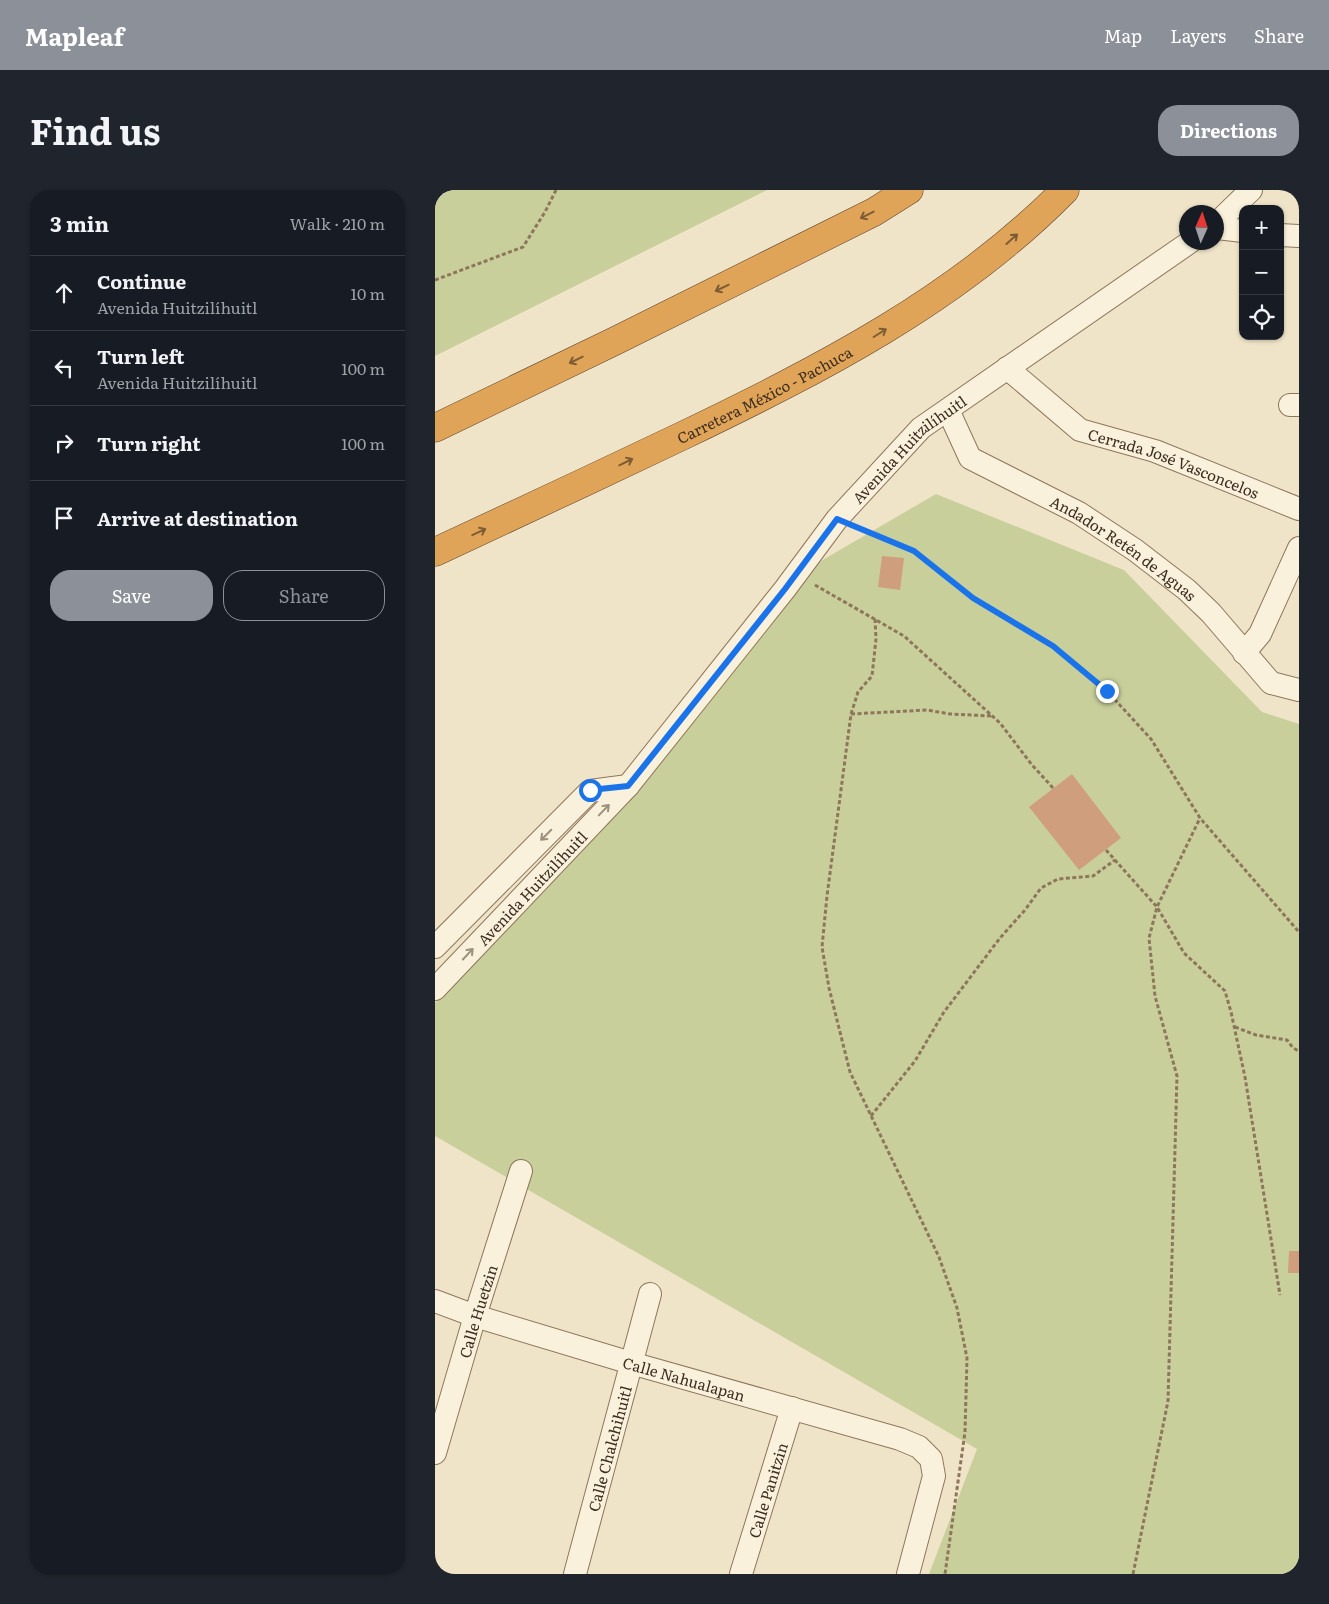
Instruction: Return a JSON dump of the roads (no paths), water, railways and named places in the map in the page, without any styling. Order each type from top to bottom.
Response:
[{"type":"highway","points":[[435,428],[874,212],[909,190]]},
{"type":"highway","name":"Carretera México - Pachuca","points":[[435,552],[714,420],[873,337],[932,300],[990,258],[1065,190]]},
{"type":"street","points":[[1224,216],[1251,190]]},
{"type":"street","points":[[1224,229],[1239,231]]},
{"type":"street","points":[[1284,234],[1299,236]]},
{"type":"street","name":"Avenida Huitzilíhuitl","points":[[435,990],[628,786],[797,574],[837,519],[921,428],[1179,250]]},
{"type":"street","name":"Cerrada José Vasconcelos","points":[[1007,368],[1080,430],[1155,451],[1299,509]]},
{"type":"street","name":"Andador Retén de Aguas","points":[[949,410],[970,458],[1079,513],[1135,550],[1187,590],[1211,613],[1271,683],[1299,690]]},
{"type":"street","points":[[1244,653],[1261,634],[1299,548]]},
{"type":"street","name":"Avenida Huitzilíhuitl","points":[[435,947],[590,790],[628,786]]},
{"type":"street","name":"Calle Huetzin","points":[[435,1453],[475,1316],[521,1171]]},
{"type":"street","name":"Calle Chalchihuitl","points":[[575,1574],[650,1294]]},
{"type":"street","name":"Calle Nahualapan","points":[[435,1301],[475,1316],[631,1363],[901,1439],[919,1447],[931,1459],[933,1476],[930,1495],[908,1574]]},
{"type":"street","name":"Calle Panitzin","points":[[741,1574],[792,1408]]}]
